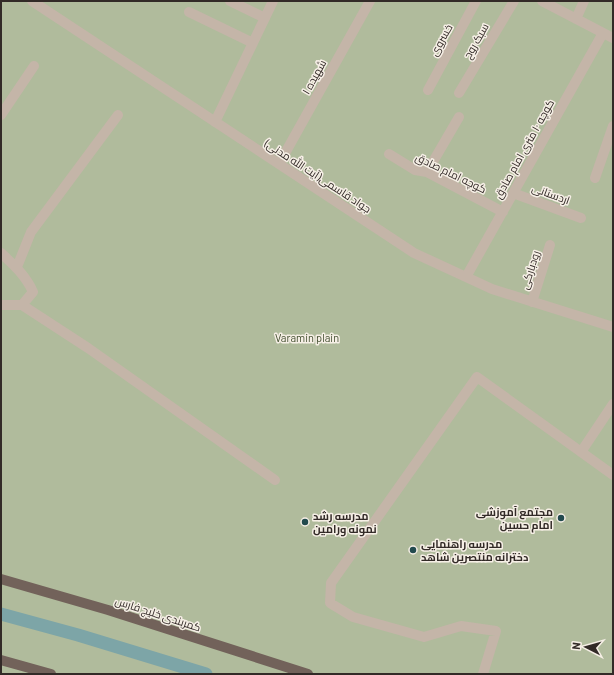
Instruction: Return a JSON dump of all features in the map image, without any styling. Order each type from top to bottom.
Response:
[{"type":"main road","name":"کمربندی خلیج فارس","points":[[1,579],[108,610],[308,674]]},
{"type":"main road","points":[[1,660],[51,674]]},
{"type":"street","name":"جواد قاسمی(آیت الله مدنی)","points":[[32,1],[414,253],[492,290],[613,327]]},
{"type":"street","points":[[230,1],[265,18]]},
{"type":"street","points":[[215,122],[273,1]]},
{"type":"street","name":"شهیده ۱","points":[[279,164],[370,1]]},
{"type":"street","name":"خسروی","points":[[428,90],[476,1]]},
{"type":"street","name":"سبک روح","points":[[460,93],[514,1]]},
{"type":"street","points":[[542,1],[613,38]]},
{"type":"street","points":[[576,19],[584,1]]},
{"type":"street","points":[[189,12],[253,43]]},
{"type":"street","name":"کوچه ۱۰ متری امام صادق","points":[[466,277],[603,33]]},
{"type":"street","points":[[1,115],[34,66]]},
{"type":"street","points":[[17,267],[32,232],[118,115]]},
{"type":"street","points":[[427,172],[460,117]]},
{"type":"street","points":[[595,178],[613,126]]},
{"type":"street","name":"کوچه امام صادق","points":[[389,154],[415,170],[427,172],[503,212]]},
{"type":"street","name":"اردستانی","points":[[513,193],[581,218]]},
{"type":"street","name":"رودبارکی","points":[[532,302],[550,245]]},
{"type":"street","points":[[1,253],[17,267],[29,283],[33,292],[22,306]]},
{"type":"street","points":[[1,305],[22,306],[88,348],[275,480]]},
{"type":"street","points":[[483,674],[496,632],[461,626],[424,637],[353,617],[330,603],[331,583],[477,377],[613,475]]},
{"type":"street","points":[[581,452],[613,404]]},
{"type":"green space","name":"Varamin plain","points":[[1,1],[613,1],[613,674],[1,674]]},
{"type":"waterway","points":[[1,614],[78,635],[206,674]]},
{"type":"place","name":"مجتمع آموزشی امام حسین","points":[[561,518]]},
{"type":"place","name":"مدرسه رشد نمونه ورامین","points":[[305,522]]},
{"type":"place","name":"مدرسه راهنمایی دخترانه منتصرین شاهد","points":[[413,550]]}]
